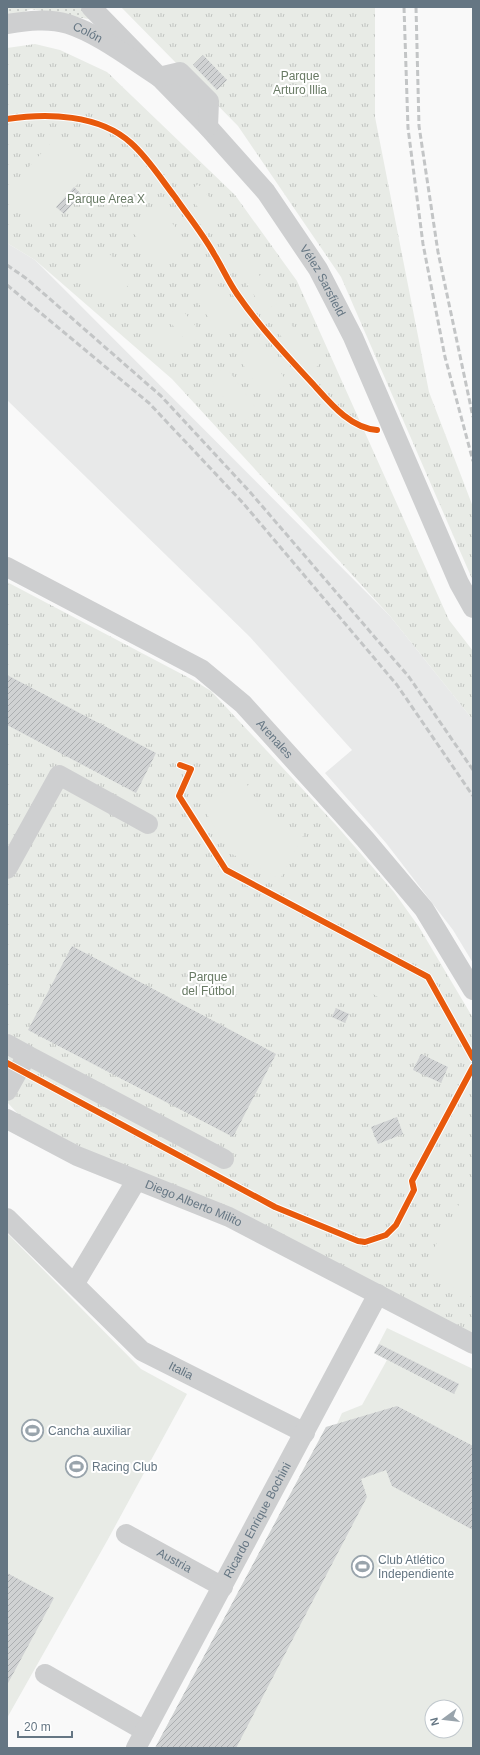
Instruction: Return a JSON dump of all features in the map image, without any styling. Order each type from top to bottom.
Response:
[{"type":"street","points":[[7,21],[21,7]]},
{"type":"street","name":"Vélez Sarsfield","points":[[91,7],[208,128],[273,202],[318,269],[332,293],[459,583],[473,608]]},
{"type":"street","name":"Colón","points":[[7,24],[30,20],[67,24],[82,29],[117,49],[159,77]]},
{"type":"street","name":"Arenales","points":[[7,567],[201,669],[243,704],[365,839],[424,909],[473,990]]},
{"type":"street","points":[[7,870],[59,775],[148,824]]},
{"type":"street","points":[[7,1044],[224,1159]]},
{"type":"street","points":[[7,1091],[27,1055]]},
{"type":"street","name":"Diego Alberto Milito","points":[[7,1119],[77,1156],[136,1181],[229,1217],[473,1344]]},
{"type":"street","points":[[75,1283],[136,1181]]},
{"type":"street","name":"Italia","points":[[7,1218],[75,1283],[129,1340],[142,1351],[304,1433]]},
{"type":"street","name":"Ricardo Enrique Bochini","points":[[136,1748],[378,1294]]},
{"type":"street","name":"Austria","points":[[126,1534],[223,1587]]},
{"type":"street","points":[[45,1674],[145,1731]]},
{"type":"shaded area","points":[[7,243],[35,260],[390,616],[473,720],[473,963],[453,930],[386,843],[325,773],[352,750],[250,637],[7,400]]},
{"type":"green space","points":[[7,7],[82,7],[94,20],[31,9],[7,19]]},
{"type":"green space","name":"Parque Arturo Illia","points":[[121,7],[375,7],[375,117],[429,392],[473,507],[473,581],[341,277],[238,126]]},
{"type":"green space","name":"Parque Area X","points":[[35,44],[60,50],[107,72],[235,195],[297,281],[449,620],[473,651],[473,720],[390,616],[172,379],[35,260],[7,243],[7,48]]},
{"type":"green space","points":[[56,137],[91,169],[37,229],[7,202],[7,191]]},
{"type":"green space","points":[[198,184],[223,213],[211,223],[187,194]]},
{"type":"green space","points":[[160,207],[188,244],[159,267],[131,230]]},
{"type":"green space","points":[[102,247],[135,278],[111,304],[78,274]]},
{"type":"green space","points":[[245,254],[278,303],[265,311],[232,263]]},
{"type":"green space","points":[[212,277],[242,320],[221,335],[191,293]]},
{"type":"green space","points":[[179,306],[202,334],[189,345],[166,317]]},
{"type":"green space","points":[[286,317],[319,365],[307,374],[274,326]]},
{"type":"green space","points":[[161,321],[184,349],[170,360],[147,332]]},
{"type":"green space","points":[[258,341],[288,383],[267,399],[237,356]]},
{"type":"green space","points":[[226,367],[258,411],[242,422],[210,379]]},
{"type":"green space","name":"Parque del Fútbol","points":[[7,582],[193,680],[211,691],[336,825],[394,892],[419,927],[473,1018],[473,1335],[92,1153],[18,1114],[7,1102]]},
{"type":"green space","points":[[243,778],[266,815],[304,834],[280,879],[230,853],[202,806]]},
{"type":"green space","points":[[378,985],[394,994],[389,1004],[373,994]]},
{"type":"green space","points":[[473,1180],[473,1298],[422,1269]]},
{"type":"green space","name":"Racing Club","points":[[7,1233],[141,1369],[187,1394],[107,1541],[7,1718]]},
{"type":"green space","name":"Club Atlético Independiente","points":[[387,1328],[473,1369],[473,1748],[155,1748],[326,1427],[337,1424],[342,1413],[362,1405],[387,1360],[374,1353]]},
{"type":"building","points":[[203,55],[227,80],[217,90],[193,65]]},
{"type":"building","points":[[74,187],[81,194],[64,214],[56,207]]},
{"type":"building","points":[[7,675],[156,753],[136,793],[7,725]]},
{"type":"building","points":[[72,946],[276,1054],[233,1137],[28,1030]]},
{"type":"building","points":[[336,1008],[349,1014],[345,1023],[332,1017]]},
{"type":"building","points":[[421,1054],[448,1067],[441,1083],[413,1070]]},
{"type":"building","points":[[397,1117],[403,1134],[378,1144],[371,1127]]},
{"type":"building","points":[[379,1344],[459,1384],[454,1394],[374,1353]]},
{"type":"building","points":[[397,1406],[473,1446],[473,1530],[392,1486],[386,1470],[361,1479],[367,1497],[236,1748],[155,1748],[326,1427]]},
{"type":"building","points":[[7,1573],[54,1598],[7,1685]]},
{"type":"railway","points":[[404,7],[408,128],[423,244],[445,357],[473,461]]},
{"type":"railway","points":[[416,7],[419,126],[438,252],[473,417]]},
{"type":"railway","points":[[7,265],[27,279],[161,396],[250,492],[409,677],[473,770]]},
{"type":"railway","points":[[7,285],[149,403],[243,503],[397,685],[473,796]]},
{"type":"cycle path","points":[[7,119],[55,116],[88,121],[104,126],[118,133],[131,143],[149,162],[175,197],[205,239],[237,294],[273,340],[326,399],[349,420],[358,425],[377,430]]},
{"type":"cycle path","points":[[180,765],[191,769],[179,796],[226,870],[428,977],[473,1058]]},
{"type":"cycle path","points":[[7,1063],[275,1207],[358,1241],[365,1242],[386,1235],[396,1225],[414,1190],[412,1181],[473,1067]]},
{"type":"place","name":"Cancha auxiliar","points":[[32,1431]]},
{"type":"place","name":"Racing Club","points":[[77,1467]]},
{"type":"place","name":"Club Atlético Independiente","points":[[362,1567]]}]
